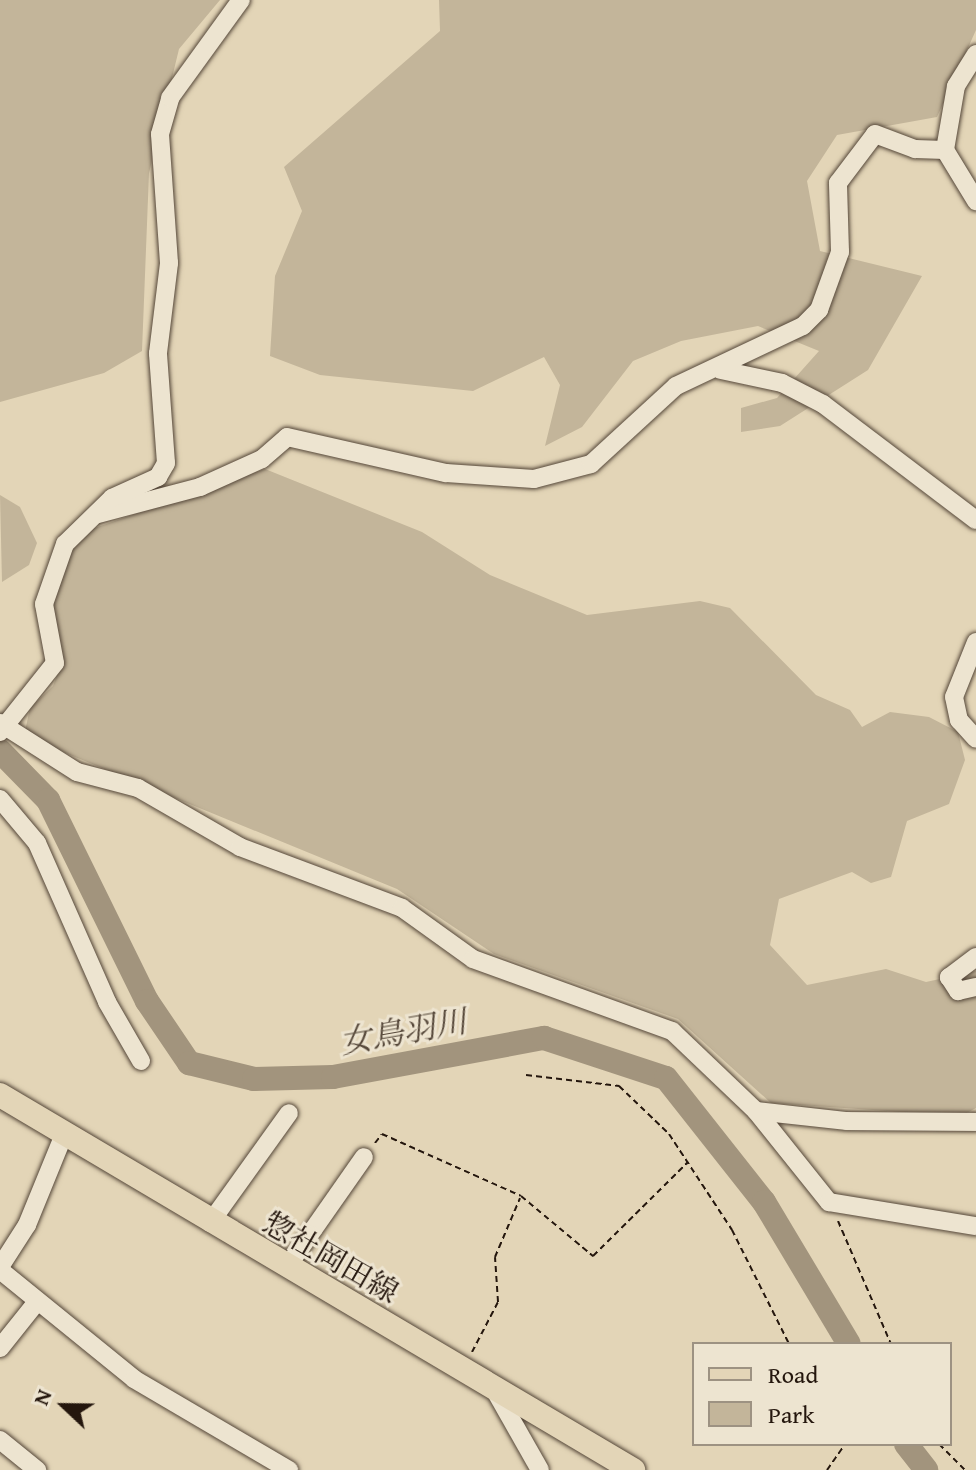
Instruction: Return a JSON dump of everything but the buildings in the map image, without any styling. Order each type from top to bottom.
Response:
[{"type":"main road","name":"惣社岡田線","points":[[0,1095],[63,1137],[633,1470]]},
{"type":"street","points":[[241,0],[170,98],[160,134],[169,263],[158,353],[166,463],[158,477],[112,498],[57,560],[44,604],[55,663],[49,679],[1,729],[77,772],[138,788],[240,847],[402,908],[473,959],[672,1031],[756,1111],[829,1202],[976,1226]]},
{"type":"street","points":[[976,54],[956,86],[945,150],[976,201]]},
{"type":"street","points":[[98,514],[200,487],[262,459],[287,437],[423,471],[534,479],[603,458],[651,403],[721,370],[819,310],[840,252],[838,183],[875,134],[915,149],[945,150]]},
{"type":"street","points":[[721,370],[782,383],[823,404],[976,520]]},
{"type":"street","points":[[976,642],[954,697],[959,720],[976,739]]},
{"type":"street","points":[[0,799],[37,843],[107,1002],[141,1061]]},
{"type":"street","points":[[976,957],[949,977],[958,991],[976,987]]},
{"type":"street","points":[[756,1111],[847,1121],[976,1122]]},
{"type":"street","points":[[210,1223],[289,1113]]},
{"type":"street","points":[[63,1137],[27,1225],[0,1269],[36,1303],[176,1408],[289,1470]]},
{"type":"street","points":[[287,1267],[364,1157]]},
{"type":"street","points":[[0,1348],[36,1303]]},
{"type":"street","points":[[494,1389],[540,1470]]},
{"type":"street","points":[[0,1440],[37,1470]]},
{"type":"path","points":[[526,1075],[619,1086],[688,1162],[788,1342]]},
{"type":"path","points":[[364,1157],[382,1134],[521,1196],[593,1256],[688,1162]]},
{"type":"path","points":[[462,1370],[498,1302],[495,1257],[521,1196]]},
{"type":"path","points":[[829,1202],[890,1342]]},
{"type":"path","points":[[827,1470],[844,1446]]},
{"type":"path","points":[[941,1446],[965,1470]]},
{"type":"green space","points":[[0,0],[220,0],[179,49],[149,173],[142,351],[104,373],[0,402]]},
{"type":"green space","points":[[439,0],[976,0],[976,30],[937,117],[837,135],[807,181],[820,251],[922,276],[868,370],[780,426],[741,432],[741,408],[777,398],[819,351],[758,326],[681,341],[633,361],[582,427],[545,446],[560,385],[544,357],[473,391],[320,375],[270,356],[275,276],[302,211],[284,167],[440,31]]},
{"type":"green space","points":[[265,469],[422,532],[490,575],[587,615],[700,601],[730,608],[816,695],[850,710],[862,727],[890,712],[929,717],[958,732],[965,760],[949,804],[907,821],[891,877],[871,883],[852,872],[779,899],[770,945],[807,985],[886,969],[926,982],[976,971],[976,1108],[961,1116],[771,1103],[678,1019],[494,954],[397,889],[24,736],[30,708],[53,686],[62,662],[52,609],[63,562],[86,531]]},
{"type":"green space","points":[[0,495],[20,507],[37,543],[29,565],[2,582]]},
{"type":"waterway","name":"女鳥羽川","points":[[0,751],[48,800],[147,1001],[189,1063],[254,1079],[333,1077],[544,1038],[666,1078],[764,1202],[848,1342]]},
{"type":"waterway","name":"女鳥羽川","points":[[908,1446],[926,1470]]}]
